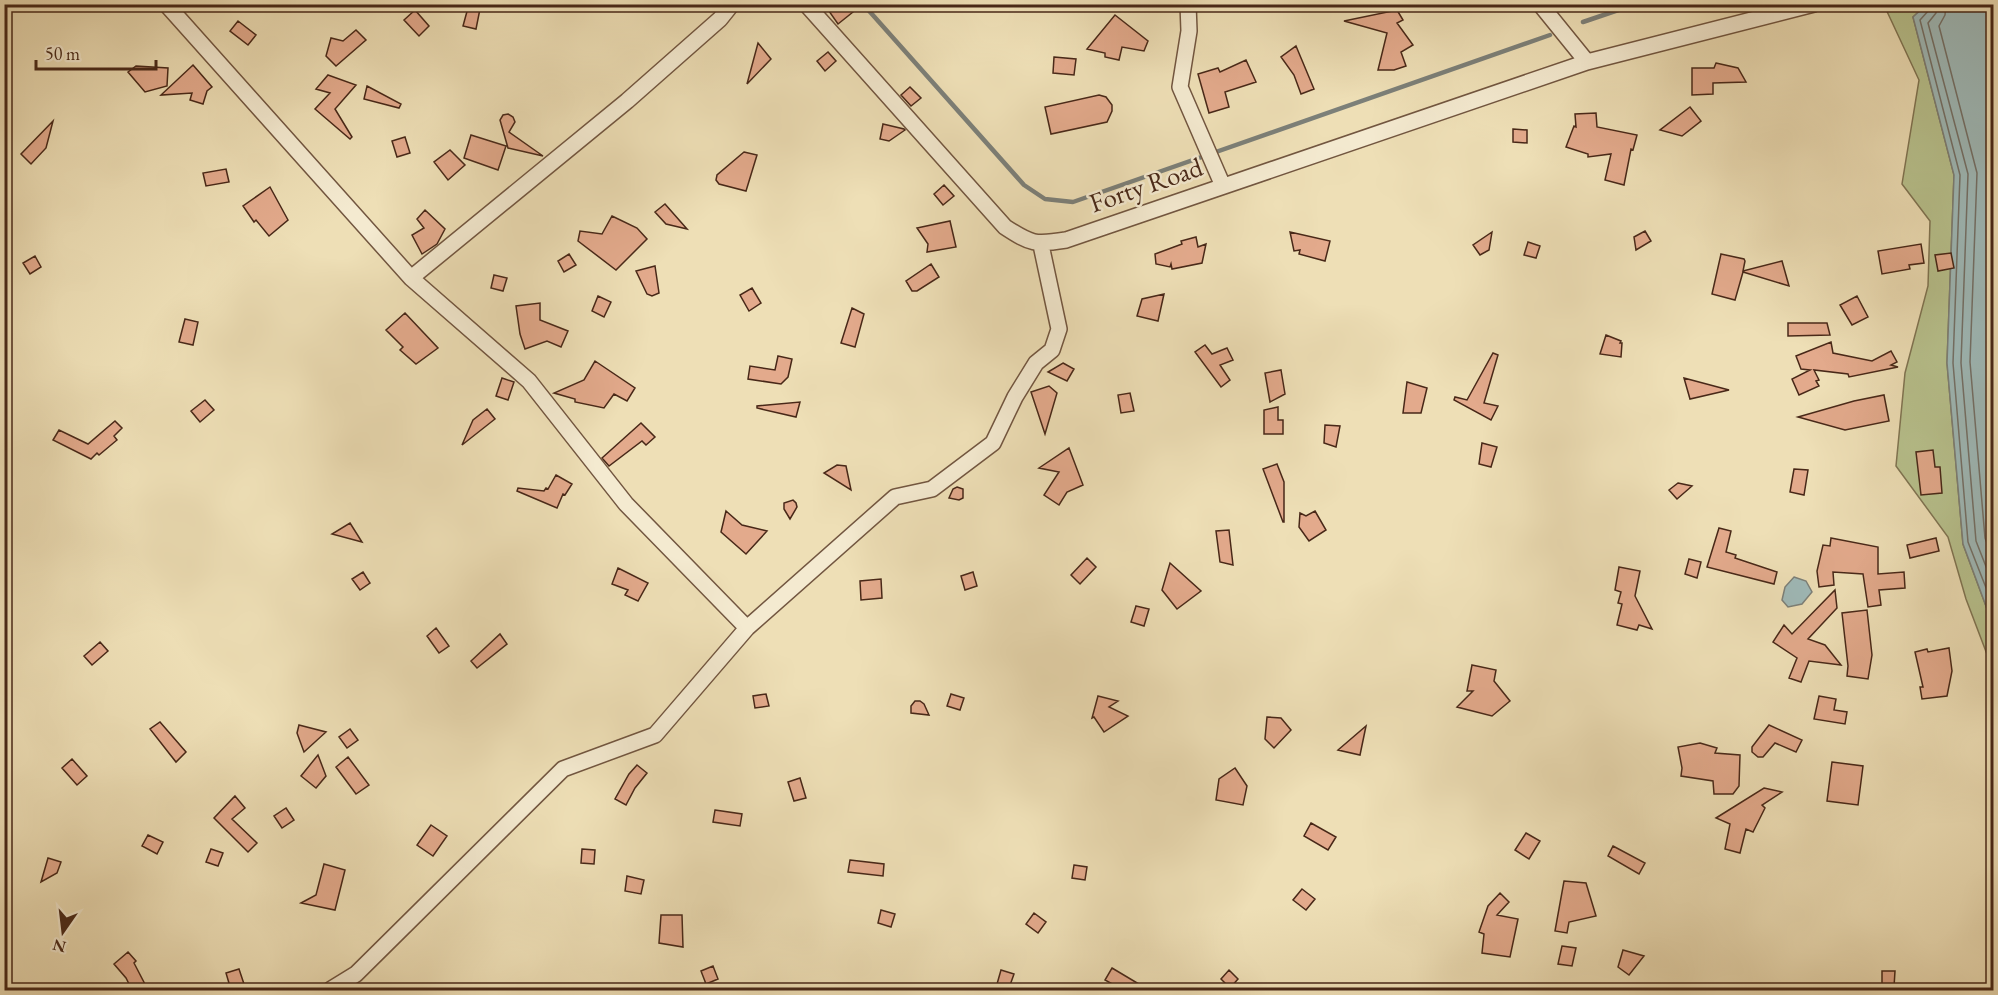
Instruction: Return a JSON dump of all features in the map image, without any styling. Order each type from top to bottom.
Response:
[{"type":"street","points":[[166,4],[411,278],[529,381],[626,504],[747,628]]},
{"type":"street","points":[[411,278],[627,101],[720,19],[732,4]]},
{"type":"street","points":[[330,990],[356,974],[562,769],[655,735],[747,628],[895,497],[932,489],[993,443],[1015,397],[1036,363],[1052,350],[1059,329],[1041,244],[1022,238],[1005,227],[806,4]]},
{"type":"street","points":[[1188,4],[1190,31],[1180,87],[1223,186]]},
{"type":"street","points":[[1540,4],[1587,62]]},
{"type":"street","name":"Forty Road","points":[[1041,244],[1066,240],[1587,62],[1791,7],[1814,4]]},
{"type":"green space","points":[[1884,5],[1926,5],[1913,17],[1954,175],[1947,363],[1963,544],[1993,625],[1993,670],[1966,599],[1948,537],[1896,466],[1905,373],[1928,286],[1930,221],[1902,184],[1919,80]]},
{"type":"water","points":[[1926,5],[1993,5],[1993,625],[1963,544],[1947,363],[1954,175],[1913,17]]},
{"type":"water","points":[[1794,577],[1806,581],[1812,592],[1802,604],[1788,607],[1782,600],[1785,587]]},
{"type":"building","points":[[469,4],[481,4],[476,29],[463,26]]},
{"type":"building","points":[[824,4],[863,4],[838,24]]},
{"type":"building","points":[[415,10],[429,26],[419,36],[404,20]]},
{"type":"building","points":[[1397,10],[1403,20],[1397,23],[1413,45],[1401,52],[1406,66],[1394,70],[1378,70],[1387,33],[1344,21]]},
{"type":"building","points":[[1115,15],[1148,41],[1144,51],[1122,47],[1119,60],[1105,57],[1105,53],[1087,49]]},
{"type":"building","points":[[238,21],[256,35],[248,45],[230,31]]},
{"type":"building","points":[[356,30],[366,40],[336,66],[326,56],[331,38],[343,41]]},
{"type":"building","points":[[758,43],[771,59],[747,84]]},
{"type":"building","points":[[1296,46],[1314,89],[1301,94],[1294,75],[1281,57]]},
{"type":"building","points":[[828,52],[836,61],[825,71],[817,61]]},
{"type":"building","points":[[1054,57],[1076,59],[1074,75],[1053,73]]},
{"type":"building","points":[[1246,60],[1256,82],[1225,92],[1229,107],[1209,113],[1198,74],[1218,68],[1220,72]]},
{"type":"building","points":[[1716,63],[1738,68],[1746,82],[1713,83],[1713,94],[1692,95],[1692,68],[1714,68]]},
{"type":"building","points":[[193,65],[212,87],[207,91],[203,104],[190,100],[192,93],[161,95]]},
{"type":"building","points":[[136,66],[168,68],[167,86],[145,92],[128,72]]},
{"type":"building","points":[[328,75],[356,85],[335,109],[352,137],[350,139],[315,109],[330,93],[316,89]]},
{"type":"building","points":[[367,86],[401,104],[399,108],[364,99]]},
{"type":"building","points":[[910,87],[921,98],[911,106],[901,95]]},
{"type":"building","points":[[1099,95],[1106,97],[1112,105],[1107,122],[1051,134],[1045,107]]},
{"type":"building","points":[[1690,107],[1701,121],[1682,136],[1660,130]]},
{"type":"building","points":[[1596,113],[1597,127],[1637,135],[1633,150],[1631,149],[1624,185],[1605,180],[1611,154],[1588,157],[1588,154],[1566,147],[1574,126],[1576,127],[1575,114]]},
{"type":"building","points":[[508,114],[515,122],[509,132],[543,156],[508,148],[500,120],[503,115]]},
{"type":"building","points":[[53,121],[46,148],[31,164],[21,154]]},
{"type":"building","points":[[883,124],[905,130],[889,141],[880,139]]},
{"type":"building","points":[[1513,129],[1527,130],[1527,143],[1513,142]]},
{"type":"building","points":[[471,135],[506,146],[498,170],[464,158]]},
{"type":"building","points":[[405,137],[410,153],[397,157],[392,141]]},
{"type":"building","points":[[450,150],[465,165],[448,180],[434,162]]},
{"type":"building","points":[[744,152],[757,155],[746,191],[719,184],[716,180],[717,175]]},
{"type":"building","points":[[226,169],[229,182],[206,186],[203,173]]},
{"type":"building","points":[[944,185],[954,196],[943,205],[934,194]]},
{"type":"building","points":[[270,187],[288,220],[269,236],[256,220],[254,222],[243,206]]},
{"type":"building","points":[[665,204],[687,229],[666,224],[655,212]]},
{"type":"building","points":[[425,210],[445,229],[437,244],[422,254],[412,235],[424,228],[417,219]]},
{"type":"building","points":[[612,216],[637,228],[647,239],[616,270],[578,241],[580,231],[602,234]]},
{"type":"building","points":[[950,221],[956,247],[927,252],[928,244],[917,228]]},
{"type":"building","points":[[1645,231],[1651,241],[1636,250],[1634,237]]},
{"type":"building","points":[[1290,232],[1330,241],[1325,261],[1299,254],[1300,250],[1294,251]]},
{"type":"building","points":[[1492,232],[1489,250],[1480,255],[1473,245]]},
{"type":"building","points":[[1196,237],[1198,247],[1206,244],[1202,263],[1172,269],[1171,264],[1170,267],[1156,264],[1155,254],[1182,244],[1181,241]]},
{"type":"building","points":[[1528,242],[1540,246],[1536,258],[1524,255]]},
{"type":"building","points":[[1921,244],[1924,263],[1909,265],[1910,269],[1882,274],[1878,251]]},
{"type":"building","points":[[1951,253],[1954,268],[1938,271],[1935,255]]},
{"type":"building","points":[[569,254],[576,265],[564,272],[558,261]]},
{"type":"building","points":[[1721,254],[1744,259],[1743,271],[1782,261],[1789,286],[1743,272],[1735,300],[1712,294]]},
{"type":"building","points":[[35,256],[41,267],[30,274],[23,263]]},
{"type":"building","points":[[931,264],[939,277],[917,291],[912,291],[906,281]]},
{"type":"building","points":[[655,266],[659,293],[652,296],[647,294],[636,271]]},
{"type":"building","points":[[494,275],[507,278],[503,291],[491,288]]},
{"type":"building","points":[[752,288],[761,303],[749,311],[740,295]]},
{"type":"building","points":[[1164,294],[1158,321],[1137,316],[1142,299]]},
{"type":"building","points":[[598,296],[611,302],[604,317],[592,311]]},
{"type":"building","points":[[1857,296],[1868,317],[1852,325],[1840,305]]},
{"type":"building","points":[[540,303],[540,320],[568,331],[561,347],[547,341],[525,349],[520,334],[516,306]]},
{"type":"building","points":[[852,308],[864,314],[855,347],[841,343]]},
{"type":"building","points":[[405,313],[438,348],[416,364],[400,350],[403,347],[386,330]]},
{"type":"building","points":[[185,319],[198,322],[193,345],[179,342]]},
{"type":"building","points":[[1788,323],[1827,323],[1830,335],[1788,336]]},
{"type":"building","points":[[1606,335],[1621,341],[1621,357],[1600,354]]},
{"type":"building","points":[[1831,342],[1833,353],[1872,361],[1891,351],[1897,362],[1891,365],[1898,367],[1849,377],[1848,374],[1814,370],[1819,386],[1799,395],[1792,379],[1810,370],[1801,369],[1796,356]]},
{"type":"building","points":[[1205,345],[1212,354],[1227,348],[1233,360],[1220,365],[1230,380],[1221,387],[1195,352]]},
{"type":"building","points":[[1493,353],[1498,355],[1484,403],[1498,406],[1491,420],[1454,400],[1455,397],[1467,400]]},
{"type":"building","points":[[778,356],[792,359],[788,377],[781,384],[748,379],[750,366],[775,370]]},
{"type":"building","points":[[595,361],[635,388],[627,401],[614,394],[604,408],[575,402],[575,399],[554,393],[584,380]]},
{"type":"building","points":[[1063,363],[1074,369],[1067,381],[1048,372]]},
{"type":"building","points":[[1281,370],[1285,394],[1270,402],[1265,373]]},
{"type":"building","points":[[502,378],[514,382],[508,400],[496,396]]},
{"type":"building","points":[[1684,378],[1729,390],[1690,399]]},
{"type":"building","points":[[1407,382],[1427,388],[1421,413],[1403,413]]},
{"type":"building","points":[[1049,386],[1057,393],[1045,434],[1031,392]]},
{"type":"building","points":[[1130,393],[1134,411],[1121,413],[1118,395]]},
{"type":"building","points":[[1884,395],[1889,421],[1845,430],[1798,417],[1854,401]]},
{"type":"building","points":[[205,400],[214,410],[200,422],[191,411]]},
{"type":"building","points":[[800,402],[796,417],[757,408],[757,406]]},
{"type":"building","points":[[1278,407],[1278,420],[1283,420],[1283,434],[1264,434],[1264,410]]},
{"type":"building","points":[[487,409],[495,419],[462,445],[473,420]]},
{"type":"building","points":[[115,421],[122,428],[114,436],[117,440],[91,459],[53,440],[59,430],[88,444]]},
{"type":"building","points":[[641,423],[655,437],[646,445],[642,441],[609,466],[602,458]]},
{"type":"building","points":[[1325,425],[1340,426],[1336,447],[1324,443]]},
{"type":"building","points":[[1482,443],[1497,447],[1491,467],[1479,464]]},
{"type":"building","points":[[1069,448],[1083,485],[1067,492],[1059,505],[1044,495],[1059,472],[1039,468]]},
{"type":"building","points":[[1933,450],[1935,467],[1940,467],[1942,493],[1921,495],[1916,452]]},
{"type":"building","points":[[1277,464],[1284,482],[1284,522],[1263,469]]},
{"type":"building","points":[[837,465],[846,466],[851,490],[824,473]]},
{"type":"building","points":[[1794,469],[1808,470],[1804,495],[1790,492]]},
{"type":"building","points":[[556,475],[572,484],[565,495],[563,494],[557,508],[517,491],[518,488],[544,491],[548,489]]},
{"type":"building","points":[[1678,483],[1692,486],[1677,499],[1669,490]]},
{"type":"building","points":[[957,487],[963,489],[963,498],[959,500],[949,498],[953,489]]},
{"type":"building","points":[[793,500],[797,507],[790,519],[784,509],[784,503]]},
{"type":"building","points":[[726,511],[742,525],[767,531],[746,554],[721,532]]},
{"type":"building","points":[[1315,511],[1326,530],[1309,541],[1299,527],[1300,513],[1306,516]]},
{"type":"building","points":[[350,523],[362,542],[332,534]]},
{"type":"building","points":[[1719,528],[1731,531],[1726,552],[1736,555],[1735,558],[1777,572],[1774,584],[1707,567]]},
{"type":"building","points":[[1229,530],[1233,565],[1220,562],[1216,531]]},
{"type":"building","points":[[1831,538],[1878,547],[1878,574],[1904,572],[1905,588],[1879,590],[1881,605],[1868,607],[1863,574],[1833,572],[1834,585],[1819,587],[1817,571],[1823,545],[1830,546]]},
{"type":"building","points":[[1936,538],[1939,551],[1910,558],[1907,545]]},
{"type":"building","points":[[1087,558],[1096,567],[1080,584],[1071,575]]},
{"type":"building","points":[[1689,559],[1701,562],[1697,578],[1685,574]]},
{"type":"building","points":[[1170,563],[1201,591],[1177,609],[1162,590]]},
{"type":"building","points":[[1619,567],[1640,571],[1635,596],[1652,629],[1639,625],[1637,630],[1617,625],[1622,604],[1618,603],[1621,592],[1615,590]]},
{"type":"building","points":[[618,568],[648,583],[638,601],[625,595],[628,590],[612,584]]},
{"type":"building","points":[[363,572],[370,583],[360,590],[352,579]]},
{"type":"building","points":[[973,572],[977,586],[965,590],[961,576]]},
{"type":"building","points":[[881,579],[882,598],[861,600],[860,581]]},
{"type":"building","points":[[1835,590],[1837,608],[1808,639],[1825,645],[1841,665],[1809,661],[1801,682],[1789,678],[1797,658],[1773,642],[1784,625],[1792,634]]},
{"type":"building","points":[[1136,606],[1149,609],[1144,626],[1131,622]]},
{"type":"building","points":[[1867,610],[1872,655],[1868,679],[1847,676],[1842,613]]},
{"type":"building","points":[[436,628],[449,646],[439,653],[427,636]]},
{"type":"building","points":[[500,634],[507,644],[477,668],[471,661]]},
{"type":"building","points":[[100,642],[108,651],[92,665],[84,656]]},
{"type":"building","points":[[1949,648],[1952,671],[1947,696],[1922,699],[1920,687],[1923,687],[1915,652]]},
{"type":"building","points":[[1472,665],[1496,670],[1494,681],[1510,701],[1492,716],[1457,707],[1473,691],[1467,691]]},
{"type":"building","points":[[766,694],[769,706],[755,708],[753,696]]},
{"type":"building","points":[[951,694],[964,698],[960,710],[947,706]]},
{"type":"building","points":[[1098,696],[1118,701],[1109,707],[1128,716],[1104,732],[1094,717],[1092,718]]},
{"type":"building","points":[[1819,696],[1836,699],[1834,710],[1847,712],[1845,724],[1814,719]]},
{"type":"building","points":[[915,701],[924,704],[929,715],[911,713],[911,706]]},
{"type":"building","points":[[1267,717],[1281,718],[1291,730],[1274,748],[1265,739]]},
{"type":"building","points":[[160,722],[186,752],[176,762],[150,729]]},
{"type":"building","points":[[299,725],[326,732],[304,752],[297,733]]},
{"type":"building","points":[[1769,725],[1802,740],[1796,752],[1775,743],[1763,757],[1758,757],[1752,752],[1752,747]]},
{"type":"building","points":[[1366,726],[1360,755],[1338,750]]},
{"type":"building","points":[[350,729],[358,740],[347,748],[339,737]]},
{"type":"building","points":[[1700,743],[1717,748],[1715,753],[1740,755],[1739,786],[1733,794],[1714,794],[1713,781],[1681,776],[1682,768],[1678,747]]},
{"type":"building","points":[[318,755],[326,776],[316,788],[301,776]]},
{"type":"building","points":[[348,757],[369,785],[356,794],[336,767]]},
{"type":"building","points":[[72,759],[87,776],[77,785],[62,768]]},
{"type":"building","points":[[1832,762],[1863,766],[1858,805],[1827,801]]},
{"type":"building","points":[[637,765],[647,773],[635,788],[626,805],[615,799],[629,774]]},
{"type":"building","points":[[1235,768],[1247,786],[1243,805],[1216,800],[1219,779]]},
{"type":"building","points":[[800,778],[806,798],[794,801],[788,782]]},
{"type":"building","points":[[1764,788],[1782,792],[1762,805],[1765,808],[1753,832],[1746,829],[1740,853],[1725,849],[1730,824],[1716,818]]},
{"type":"building","points":[[235,796],[245,808],[232,819],[257,843],[248,852],[214,818]]},
{"type":"building","points":[[286,808],[294,820],[282,828],[274,816]]},
{"type":"building","points":[[715,810],[742,814],[740,826],[713,822]]},
{"type":"building","points":[[1311,823],[1336,837],[1328,850],[1304,836]]},
{"type":"building","points":[[431,825],[447,836],[433,856],[417,845]]},
{"type":"building","points":[[1526,833],[1540,841],[1529,859],[1515,850]]},
{"type":"building","points":[[148,835],[163,842],[157,854],[142,846]]},
{"type":"building","points":[[1613,846],[1645,863],[1639,874],[1608,856]]},
{"type":"building","points":[[211,849],[223,853],[218,866],[206,862]]},
{"type":"building","points":[[582,849],[595,850],[594,864],[581,863]]},
{"type":"building","points":[[48,858],[61,862],[57,873],[41,882]]},
{"type":"building","points":[[850,860],[884,864],[883,876],[848,872]]},
{"type":"building","points":[[324,864],[345,870],[335,910],[301,903],[316,895]]},
{"type":"building","points":[[1074,865],[1087,867],[1085,880],[1072,878]]},
{"type":"building","points":[[627,876],[644,880],[641,894],[625,891]]},
{"type":"building","points":[[1564,881],[1586,883],[1596,916],[1569,922],[1567,933],[1555,931]]},
{"type":"building","points":[[1302,889],[1315,899],[1306,910],[1293,900]]},
{"type":"building","points":[[1500,893],[1509,902],[1497,915],[1518,919],[1510,957],[1482,953],[1484,934],[1479,932],[1488,906]]},
{"type":"building","points":[[881,910],[895,914],[891,927],[878,923]]},
{"type":"building","points":[[1034,913],[1046,922],[1038,933],[1026,924]]},
{"type":"building","points":[[661,915],[682,915],[683,947],[659,943]]},
{"type":"building","points":[[1562,946],[1576,948],[1572,966],[1558,964]]},
{"type":"building","points":[[1623,950],[1644,956],[1629,975],[1618,967]]},
{"type":"building","points":[[128,952],[136,961],[134,963],[148,990],[132,990],[126,978],[114,964]]},
{"type":"building","points":[[713,966],[718,979],[706,984],[701,971]]},
{"type":"building","points":[[1112,968],[1149,990],[1123,990],[1105,980]]},
{"type":"building","points":[[239,969],[246,990],[231,990],[226,973]]},
{"type":"building","points":[[1001,970],[1014,974],[1009,988],[997,984]]},
{"type":"building","points":[[1229,970],[1238,979],[1230,988],[1221,979]]},
{"type":"building","points":[[1882,971],[1895,971],[1894,987],[1882,987]]},
{"type":"waterway","points":[[863,4],[1024,185],[1045,199],[1073,202],[1550,35]]},
{"type":"waterway","points":[[1583,22],[1636,4]]}]
